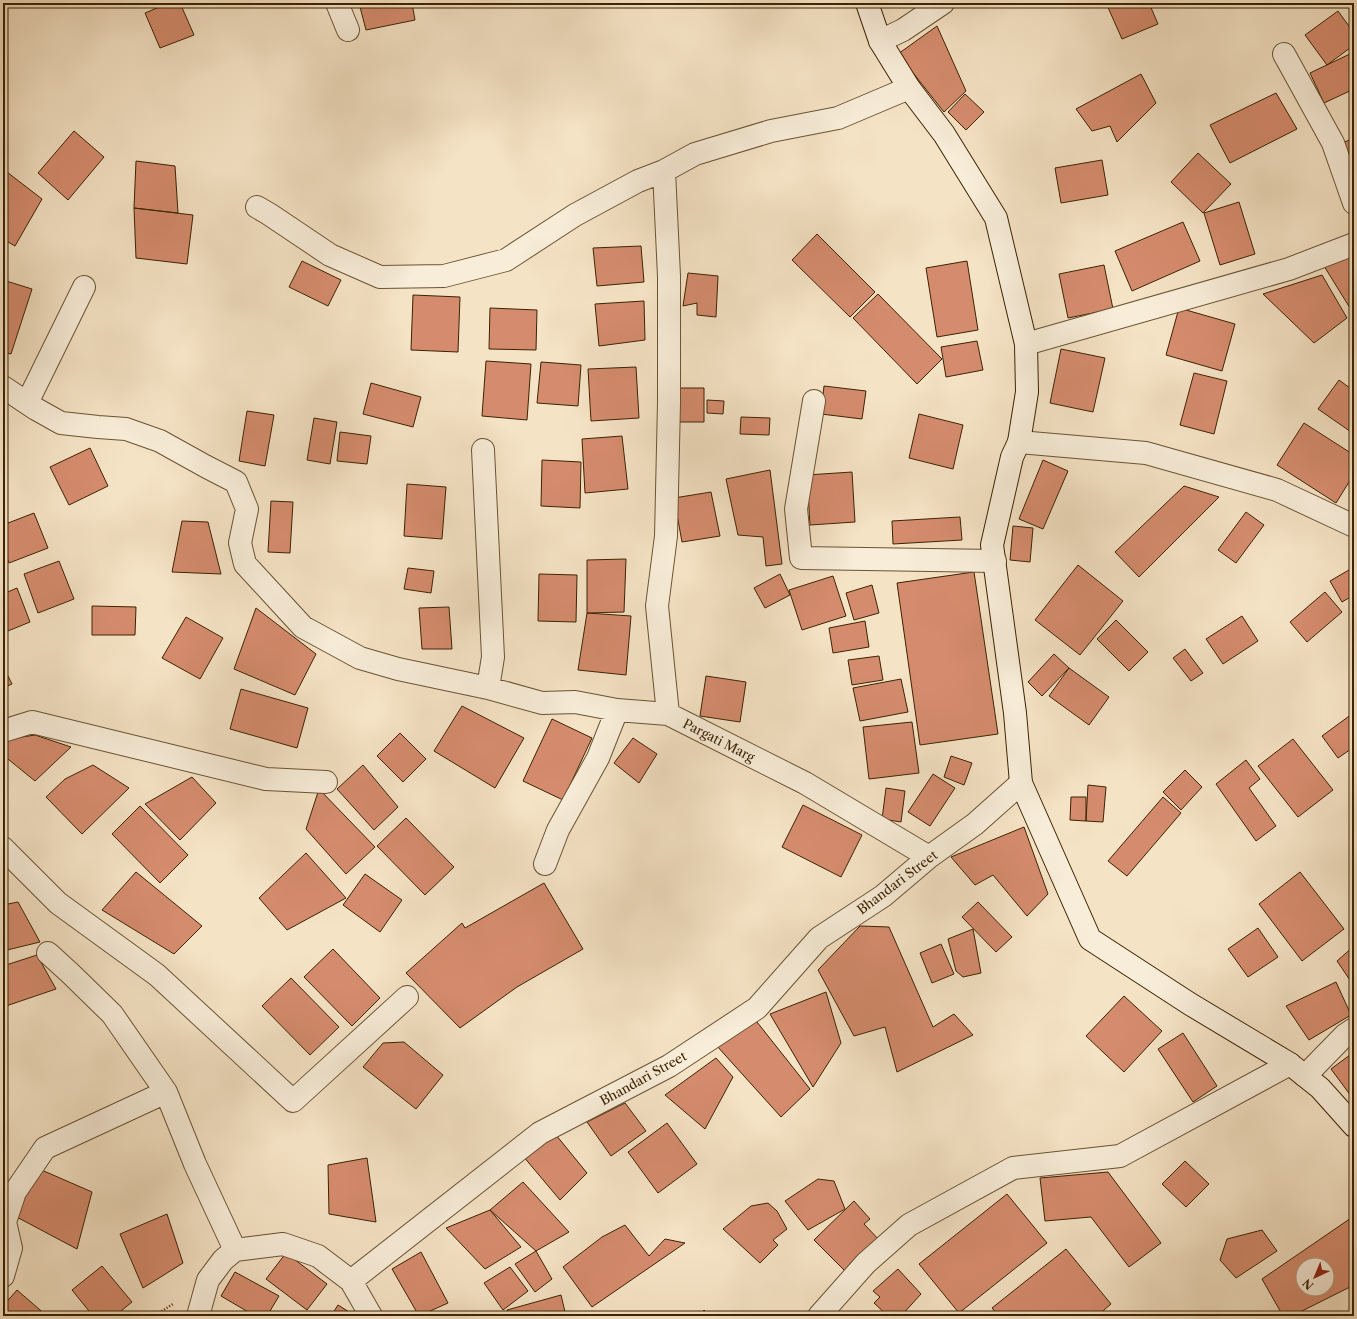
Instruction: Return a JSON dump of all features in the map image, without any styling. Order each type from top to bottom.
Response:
[{"type":"street","points":[[337,3],[348,30]]},
{"type":"street","points":[[867,3],[880,40],[909,88],[944,134],[996,218],[1026,344],[1027,392],[1019,442],[1012,457],[992,545],[1015,713],[1021,783],[1090,939],[1190,1004],[1297,1070],[1320,1088],[1354,1126]]},
{"type":"street","points":[[880,40],[903,30],[943,3]]},
{"type":"street","points":[[1284,54],[1333,143],[1354,203]]},
{"type":"street","points":[[257,207],[330,255],[380,277],[444,276],[506,260],[575,216],[638,181],[664,171],[694,154],[771,131],[838,118],[909,88]]},
{"type":"street","points":[[664,171],[669,276],[669,403],[666,536],[657,606],[668,714]]},
{"type":"street","points":[[1026,344],[1289,269],[1354,244]]},
{"type":"street","points":[[27,403],[84,287]]},
{"type":"street","name":"Pargati Marg","points":[[3,386],[27,403],[61,423],[126,429],[160,440],[236,482],[247,509],[240,543],[244,564],[303,627],[360,658],[398,669],[488,688],[542,703],[575,702],[617,710],[668,714],[805,783],[929,857]]},
{"type":"street","points":[[814,401],[796,509],[801,558],[995,562]]},
{"type":"street","points":[[1019,442],[1146,452],[1277,490],[1354,526]]},
{"type":"street","points":[[483,450],[493,656],[488,688]]},
{"type":"street","points":[[545,864],[558,830],[598,758],[617,710]]},
{"type":"street","points":[[3,731],[32,722],[266,779],[326,782]]},
{"type":"street","name":"Bhandari Street","points":[[350,1280],[540,1133],[669,1066],[758,1008],[819,938],[883,896],[929,857],[975,824],[1021,783]]},
{"type":"street","points":[[3,848],[58,903],[157,975],[293,1101],[407,997]]},
{"type":"street","points":[[48,953],[112,1014],[166,1092],[195,1164],[236,1250]]},
{"type":"street","points":[[819,1316],[866,1262],[909,1225],[1013,1168],[1120,1156],[1297,1070],[1354,1029]]},
{"type":"street","points":[[3,1276],[11,1248],[5,1222],[14,1192],[45,1148],[166,1092]]},
{"type":"street","points":[[198,1316],[208,1280],[223,1260],[236,1250],[283,1244],[318,1256],[350,1280],[371,1316]]},
{"type":"building","points":[[169,3],[180,3],[194,35],[160,48],[145,13]]},
{"type":"building","points":[[359,3],[412,3],[415,20],[366,30]]},
{"type":"building","points":[[1106,3],[1149,3],[1158,24],[1122,39]]},
{"type":"building","points":[[1338,11],[1354,33],[1354,45],[1327,65],[1305,35]]},
{"type":"building","points":[[937,26],[966,91],[944,112],[898,54]]},
{"type":"building","points":[[1354,52],[1354,89],[1324,103],[1310,73]]},
{"type":"building","points":[[1141,74],[1156,103],[1117,142],[1110,126],[1092,131],[1076,109]]},
{"type":"building","points":[[1276,93],[1297,129],[1230,163],[1210,125]]},
{"type":"building","points":[[965,94],[984,112],[966,130],[948,112]]},
{"type":"building","points":[[3,128],[6,129],[7,168],[3,168]]},
{"type":"building","points":[[74,131],[104,157],[68,200],[38,173]]},
{"type":"building","points":[[1354,138],[1354,166],[1351,168],[1340,144]]},
{"type":"building","points":[[1198,153],[1231,184],[1203,213],[1171,182]]},
{"type":"building","points":[[1102,160],[1108,195],[1061,203],[1055,168]]},
{"type":"building","points":[[136,161],[175,166],[178,213],[134,208]]},
{"type":"building","points":[[3,169],[42,199],[15,246],[3,239]]},
{"type":"building","points":[[1239,202],[1255,254],[1220,265],[1204,213]]},
{"type":"building","points":[[134,208],[193,215],[187,264],[136,258]]},
{"type":"building","points":[[1183,222],[1200,261],[1132,291],[1115,251]]},
{"type":"building","points":[[817,234],[875,292],[850,317],[792,260]]},
{"type":"building","points":[[641,246],[644,282],[597,286],[593,248]]},
{"type":"building","points":[[1354,253],[1354,306],[1350,308],[1324,266]]},
{"type":"building","points":[[302,261],[341,280],[328,306],[289,287]]},
{"type":"building","points":[[967,261],[978,330],[937,337],[926,268]]},
{"type":"building","points":[[1104,265],[1113,309],[1068,318],[1059,274]]},
{"type":"building","points":[[688,273],[718,276],[716,317],[697,315],[697,303],[683,306]]},
{"type":"building","points":[[1322,275],[1347,318],[1314,343],[1263,294]]},
{"type":"building","points":[[3,280],[32,289],[11,354],[3,352]]},
{"type":"building","points":[[878,294],[942,359],[917,384],[853,318]]},
{"type":"building","points":[[413,295],[460,297],[458,352],[411,350]]},
{"type":"building","points":[[644,301],[645,340],[599,346],[595,304]]},
{"type":"building","points":[[490,308],[537,310],[536,350],[489,349]]},
{"type":"building","points":[[1179,308],[1235,324],[1222,371],[1166,355]]},
{"type":"building","points":[[977,341],[983,370],[946,377],[941,347]]},
{"type":"building","points":[[1061,349],[1105,358],[1093,412],[1050,403]]},
{"type":"building","points":[[486,361],[531,364],[527,420],[482,416]]},
{"type":"building","points":[[541,362],[581,365],[578,406],[537,403]]},
{"type":"building","points":[[636,367],[639,418],[591,421],[588,369]]},
{"type":"building","points":[[1194,373],[1227,381],[1214,434],[1180,425]]},
{"type":"building","points":[[1339,380],[1354,391],[1354,434],[1318,409]]},
{"type":"building","points":[[371,383],[421,397],[413,427],[363,414]]},
{"type":"building","points":[[824,386],[866,391],[862,419],[821,414]]},
{"type":"building","points":[[676,388],[704,388],[704,422],[677,422]]},
{"type":"building","points":[[707,400],[724,401],[723,414],[707,413]]},
{"type":"building","points":[[247,411],[274,415],[265,466],[239,461]]},
{"type":"building","points":[[919,414],[963,425],[953,469],[909,458]]},
{"type":"building","points":[[741,417],[770,418],[769,435],[740,434]]},
{"type":"building","points":[[314,418],[337,422],[330,464],[307,460]]},
{"type":"building","points":[[1304,423],[1354,455],[1354,474],[1336,503],[1277,465]]},
{"type":"building","points":[[340,432],[371,436],[367,464],[337,461]]},
{"type":"building","points":[[622,436],[628,489],[585,493],[582,439]]},
{"type":"building","points":[[90,448],[108,486],[69,505],[50,467]]},
{"type":"building","points":[[542,460],[581,462],[580,508],[541,506]]},
{"type":"building","points":[[1043,460],[1068,471],[1043,529],[1019,519]]},
{"type":"building","points":[[770,470],[782,564],[766,566],[763,537],[738,535],[726,479]]},
{"type":"building","points":[[852,472],[855,522],[810,525],[807,475]]},
{"type":"building","points":[[407,484],[446,487],[442,539],[404,536]]},
{"type":"building","points":[[1184,486],[1219,497],[1139,577],[1115,552]]},
{"type":"building","points":[[711,492],[720,536],[682,542],[674,498]]},
{"type":"building","points":[[271,501],[293,502],[290,553],[268,552]]},
{"type":"building","points":[[1246,512],[1264,525],[1236,563],[1218,550]]},
{"type":"building","points":[[34,513],[48,548],[9,563],[3,547],[3,525]]},
{"type":"building","points":[[960,517],[962,540],[893,544],[892,521]]},
{"type":"building","points":[[182,521],[208,522],[221,574],[172,572]]},
{"type":"building","points":[[1013,526],[1033,528],[1030,562],[1010,560]]},
{"type":"building","points":[[626,559],[624,612],[587,613],[587,560]]},
{"type":"building","points":[[59,561],[74,599],[38,613],[24,574]]},
{"type":"building","points":[[1078,565],[1123,601],[1080,655],[1035,620]]},
{"type":"building","points":[[1354,567],[1354,595],[1342,602],[1330,581]]},
{"type":"building","points":[[408,568],[434,571],[431,593],[404,589]]},
{"type":"building","points":[[974,572],[998,734],[920,745],[897,583]]},
{"type":"building","points":[[539,574],[577,575],[576,622],[538,621]]},
{"type":"building","points":[[780,574],[790,595],[765,608],[754,588]]},
{"type":"building","points":[[833,576],[846,616],[802,630],[789,590]]},
{"type":"building","points":[[872,585],[879,613],[854,620],[846,593]]},
{"type":"building","points":[[17,588],[30,622],[3,633],[3,594]]},
{"type":"building","points":[[1325,592],[1342,612],[1307,642],[1290,622]]},
{"type":"building","points":[[92,606],[136,607],[135,635],[92,635]]},
{"type":"building","points":[[449,607],[452,649],[422,649],[419,608]]},
{"type":"building","points":[[256,608],[316,654],[295,695],[234,669]]},
{"type":"building","points":[[587,613],[631,616],[626,675],[578,670]]},
{"type":"building","points":[[1242,616],[1258,641],[1223,664],[1206,639]]},
{"type":"building","points":[[186,617],[223,638],[200,679],[162,658]]},
{"type":"building","points":[[1116,620],[1148,652],[1129,671],[1097,639]]},
{"type":"building","points":[[865,621],[869,647],[833,653],[829,628]]},
{"type":"building","points":[[1185,649],[1203,673],[1191,681],[1173,658]]},
{"type":"building","points":[[1054,654],[1069,668],[1042,696],[1028,682]]},
{"type":"building","points":[[879,656],[883,680],[852,685],[848,660]]},
{"type":"building","points":[[3,666],[12,684],[3,688]]},
{"type":"building","points":[[1069,668],[1109,697],[1089,725],[1049,696]]},
{"type":"building","points":[[706,676],[746,682],[740,722],[700,716]]},
{"type":"building","points":[[901,679],[908,712],[860,721],[853,688]]},
{"type":"building","points":[[241,689],[308,708],[297,748],[230,729]]},
{"type":"building","points":[[462,706],[524,738],[495,788],[434,751]]},
{"type":"building","points":[[1352,714],[1354,718],[1354,747],[1338,758],[1322,736]]},
{"type":"building","points":[[552,719],[592,738],[563,800],[523,781]]},
{"type":"building","points":[[912,722],[919,773],[869,779],[863,727]]},
{"type":"building","points":[[400,733],[426,759],[403,782],[377,756]]},
{"type":"building","points":[[35,735],[71,747],[35,781],[3,755],[3,740]]},
{"type":"building","points":[[633,738],[657,754],[639,783],[614,763]]},
{"type":"building","points":[[1293,739],[1333,790],[1298,817],[1258,766]]},
{"type":"building","points":[[951,756],[972,763],[964,785],[944,777]]},
{"type":"building","points":[[1246,760],[1260,779],[1249,788],[1276,826],[1256,841],[1216,784]]},
{"type":"building","points":[[93,765],[129,788],[82,834],[46,797],[65,779]]},
{"type":"building","points":[[363,765],[398,807],[374,830],[337,789]]},
{"type":"building","points":[[1185,770],[1202,787],[1181,810],[1163,792]]},
{"type":"building","points":[[933,774],[955,788],[930,826],[908,812]]},
{"type":"building","points":[[192,777],[216,803],[180,840],[145,804]]},
{"type":"building","points":[[1088,785],[1106,787],[1103,822],[1086,821]]},
{"type":"building","points":[[886,788],[905,791],[901,822],[882,819]]},
{"type":"building","points":[[319,789],[375,847],[346,874],[306,829]]},
{"type":"building","points":[[1071,797],[1086,797],[1086,821],[1070,820]]},
{"type":"building","points":[[1163,797],[1181,813],[1127,876],[1108,861]]},
{"type":"building","points":[[803,805],[862,835],[841,877],[782,847]]},
{"type":"building","points":[[140,806],[188,855],[160,883],[112,834]]},
{"type":"building","points":[[406,818],[454,867],[425,895],[377,846]]},
{"type":"building","points":[[1024,827],[1048,894],[1027,916],[993,875],[975,885],[951,857]]},
{"type":"building","points":[[306,853],[346,898],[287,930],[259,898]]},
{"type":"building","points":[[136,872],[202,926],[174,954],[102,910]]},
{"type":"building","points":[[1300,872],[1344,929],[1302,961],[1259,904]]},
{"type":"building","points":[[365,874],[402,900],[380,932],[343,905]]},
{"type":"building","points":[[544,883],[583,949],[517,987],[460,1028],[406,973],[462,923],[465,928]]},
{"type":"building","points":[[18,902],[40,942],[3,951],[3,905]]},
{"type":"building","points":[[978,902],[1012,937],[996,952],[962,917]]},
{"type":"building","points":[[860,926],[889,927],[933,1027],[954,1014],[973,1035],[897,1072],[885,1027],[854,1036],[818,970]]},
{"type":"building","points":[[1258,928],[1278,957],[1248,977],[1228,949]]},
{"type":"building","points":[[973,929],[981,973],[963,977],[956,971],[948,939]]},
{"type":"building","points":[[941,944],[954,974],[932,983],[920,953]]},
{"type":"building","points":[[1354,946],[1354,986],[1337,961]]},
{"type":"building","points":[[333,949],[380,998],[352,1026],[304,977]]},
{"type":"building","points":[[37,955],[56,989],[3,1007],[3,966]]},
{"type":"building","points":[[291,978],[339,1027],[310,1055],[262,1006]]},
{"type":"building","points":[[1336,982],[1351,1015],[1309,1040],[1286,1006]]},
{"type":"building","points":[[826,992],[841,1043],[813,1087],[770,1014]]},
{"type":"building","points":[[1124,996],[1162,1031],[1124,1072],[1086,1036]]},
{"type":"building","points":[[753,1017],[810,1089],[781,1117],[716,1045]]},
{"type":"building","points":[[1183,1033],[1217,1086],[1193,1102],[1158,1049]]},
{"type":"building","points":[[404,1042],[443,1075],[416,1109],[363,1067],[383,1043]]},
{"type":"building","points":[[1354,1052],[1354,1100],[1331,1069]]},
{"type":"building","points":[[716,1058],[733,1077],[705,1129],[665,1095]]},
{"type":"building","points":[[625,1103],[646,1131],[611,1156],[587,1122]]},
{"type":"building","points":[[667,1123],[697,1164],[658,1193],[628,1152]]},
{"type":"building","points":[[556,1135],[587,1173],[560,1200],[523,1156]]},
{"type":"building","points":[[367,1158],[376,1222],[329,1214],[328,1165]]},
{"type":"building","points":[[1185,1161],[1209,1184],[1186,1207],[1162,1184]]},
{"type":"building","points":[[37,1168],[92,1192],[77,1249],[11,1214]]},
{"type":"building","points":[[1108,1172],[1161,1243],[1129,1267],[1091,1217],[1045,1221],[1040,1178]]},
{"type":"building","points":[[818,1179],[834,1181],[845,1209],[808,1230],[785,1201]]},
{"type":"building","points":[[523,1182],[569,1232],[536,1251],[490,1210]]},
{"type":"building","points":[[1007,1194],[1047,1243],[959,1313],[919,1264]]},
{"type":"building","points":[[854,1201],[870,1219],[864,1224],[881,1242],[848,1274],[814,1240]]},
{"type":"building","points":[[768,1203],[777,1211],[787,1229],[773,1240],[778,1245],[760,1263],[723,1229],[751,1206]]},
{"type":"building","points":[[490,1210],[521,1247],[485,1269],[446,1228]]},
{"type":"building","points":[[167,1214],[183,1263],[143,1288],[120,1234]]},
{"type":"building","points":[[1354,1216],[1354,1285],[1335,1294],[1335,1257],[1295,1257],[1295,1297],[1330,1297],[1292,1316],[1283,1316],[1262,1279]]},
{"type":"building","points":[[625,1225],[649,1256],[665,1239],[685,1243],[592,1307],[563,1267],[602,1237]]},
{"type":"building","points":[[1262,1230],[1277,1251],[1236,1278],[1220,1260],[1227,1239]]},
{"type":"building","points":[[1066,1249],[1111,1304],[1097,1316],[999,1316],[992,1308]]},
{"type":"building","points":[[536,1251],[552,1279],[535,1292],[515,1264]]},
{"type":"building","points":[[421,1252],[448,1303],[419,1316],[392,1269]]},
{"type":"building","points":[[286,1253],[327,1284],[307,1310],[266,1279]]},
{"type":"building","points":[[102,1266],[132,1302],[115,1316],[93,1316],[72,1290]]},
{"type":"building","points":[[510,1267],[528,1291],[503,1310],[484,1283]]},
{"type":"building","points":[[898,1269],[921,1294],[901,1316],[888,1316],[874,1303],[880,1297],[873,1291]]},
{"type":"building","points":[[235,1272],[279,1296],[267,1316],[255,1316],[221,1296]]},
{"type":"building","points":[[17,1290],[47,1316],[3,1316],[3,1306]]},
{"type":"building","points":[[561,1295],[566,1316],[509,1316],[507,1310]]},
{"type":"building","points":[[338,1305],[354,1315],[331,1316]]},
{"type":"building","points":[[704,1310],[710,1316],[699,1316]]}]
